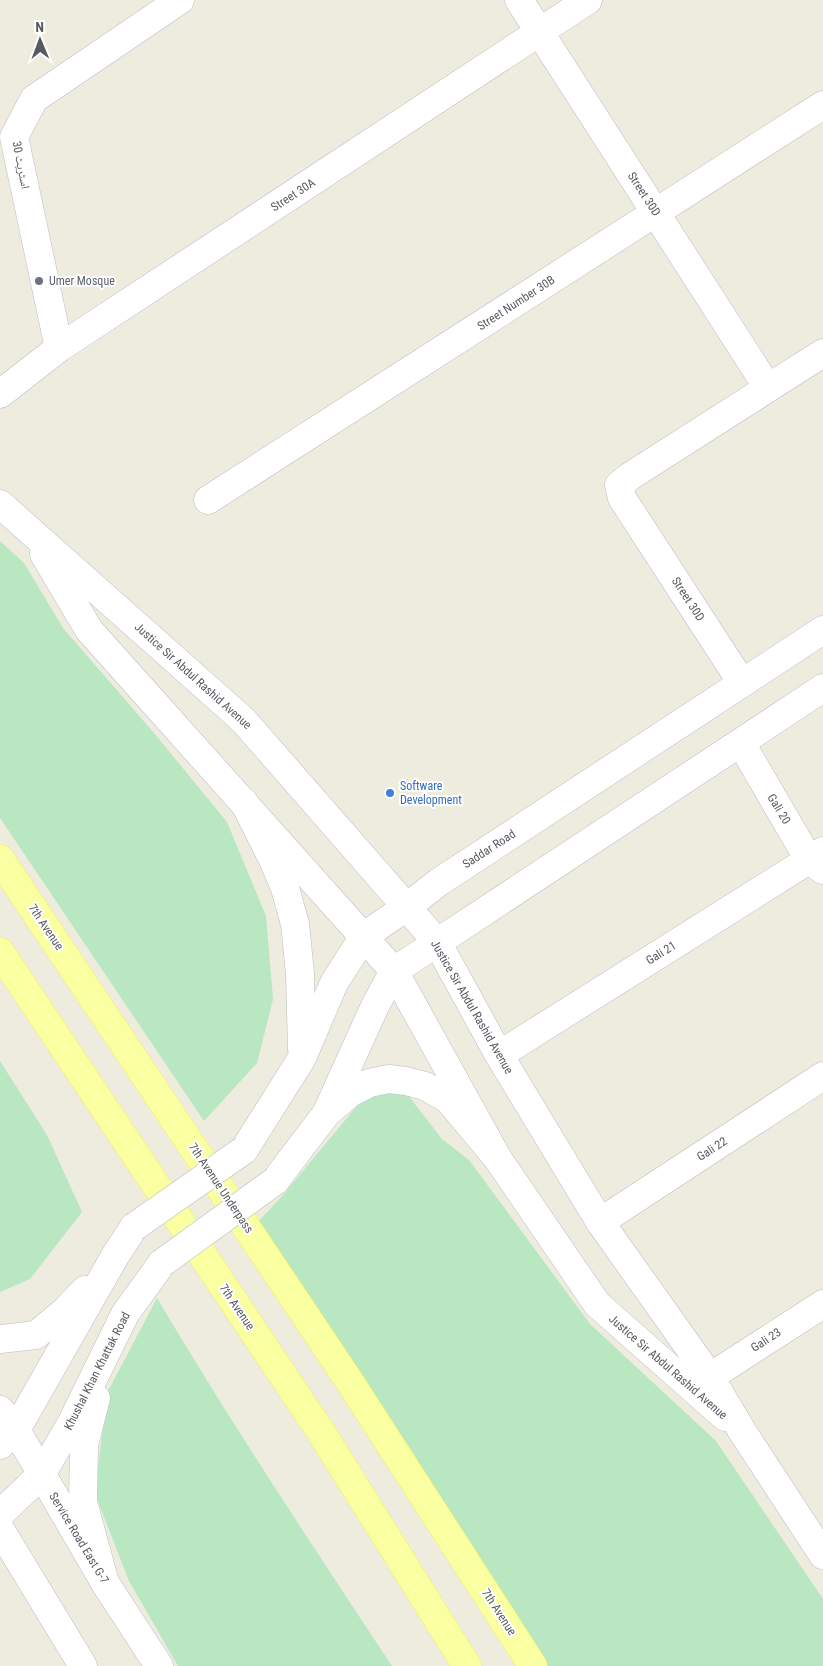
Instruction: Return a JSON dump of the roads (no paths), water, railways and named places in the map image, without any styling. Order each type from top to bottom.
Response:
[{"type":"main road","name":"7th Avenue","points":[[0,859],[92,994]]},
{"type":"main road","name":"7th Avenue","points":[[0,952],[321,1432],[467,1666]]},
{"type":"main road","name":"7th Avenue Underpass","points":[[92,994],[350,1382]]},
{"type":"main road","name":"7th Avenue","points":[[350,1382],[533,1666]]},
{"type":"street","name":"اسٹریٹ 30","points":[[59,348],[14,137],[34,99],[180,0]]},
{"type":"street","name":"Street 30D","points":[[519,0],[768,388]]},
{"type":"street","name":"Street 30A","points":[[0,394],[59,348],[588,0]]},
{"type":"street","name":"Street Number 30B","points":[[208,500],[823,105]]},
{"type":"street","name":"Street 30D","points":[[742,683],[622,498],[619,485],[823,354]]},
{"type":"street","name":"Justice Sir Abdul Rashid Avenue","points":[[0,504],[243,720],[408,906],[437,942],[499,1055],[600,1222],[710,1377],[742,1432],[819,1542]]},
{"type":"street","name":"Justice Sir Abdul Rashid Avenue","points":[[30,531],[89,630],[394,971],[498,1159],[597,1304],[742,1432]]},
{"type":"street","name":"Saddar Road","points":[[115,1256],[134,1227],[244,1150],[302,1058],[334,983],[364,936],[440,882],[823,630]]},
{"type":"street","points":[[326,1114],[375,1006],[394,971],[823,688]]},
{"type":"street","name":"Gali 20","points":[[741,743],[818,860]]},
{"type":"street","points":[[244,802],[285,888],[295,924],[300,974],[302,1058]]},
{"type":"street","name":"Gali 21","points":[[499,1055],[818,860]]},
{"type":"street","name":"Gali 22","points":[[600,1222],[823,1076]]},
{"type":"street","points":[[326,1114],[350,1093],[369,1083],[389,1079],[406,1081],[425,1086],[448,1099],[498,1159]]},
{"type":"street","name":"Khushal Khan Khattak Road","points":[[0,1514],[41,1475],[72,1422],[125,1314],[162,1263],[275,1181],[326,1114]]},
{"type":"street","points":[[0,1339],[36,1336],[65,1311],[115,1256]]},
{"type":"street","points":[[5,1428],[115,1256]]},
{"type":"street","name":"Gali 23","points":[[710,1377],[823,1304]]},
{"type":"street","points":[[105,1583],[83,1502],[84,1445],[99,1386],[125,1314]]},
{"type":"street","name":"Service Road East G-7","points":[[5,1428],[41,1475],[105,1583],[159,1666]]},
{"type":"street","points":[[0,1529],[83,1666]]},
{"type":"place","name":"Umer Mosque","points":[[39,281]]},
{"type":"place","name":"Software Development","points":[[390,793]]}]
